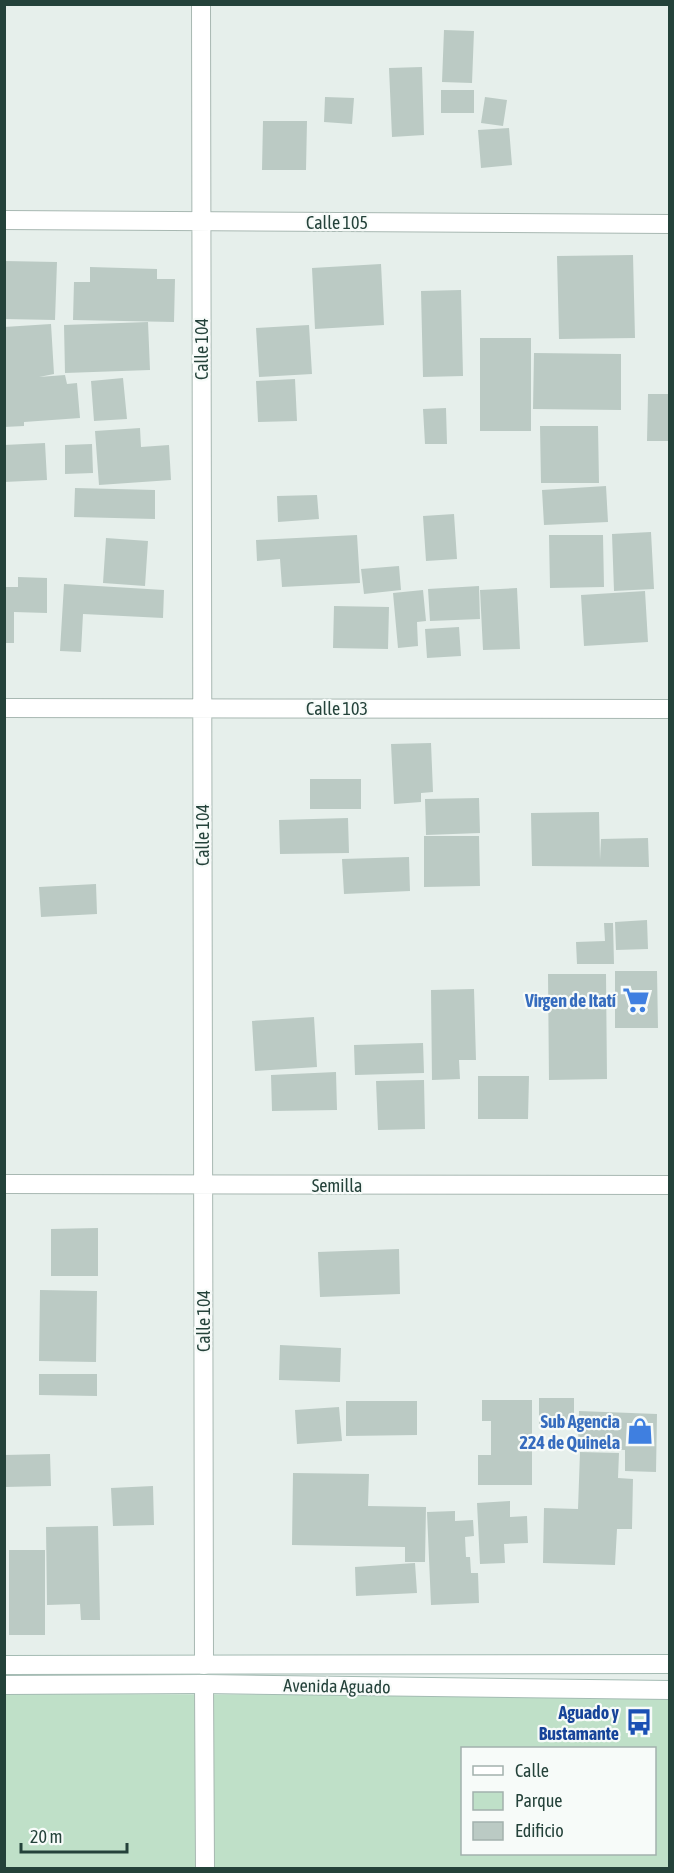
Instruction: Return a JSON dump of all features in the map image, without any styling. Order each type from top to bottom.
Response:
[{"type":"street","name":"Calle 104","points":[[201,4],[204,1665]]},
{"type":"street","name":"Calle 105","points":[[4,220],[669,224]]},
{"type":"street","name":"Calle 103","points":[[4,708],[669,709]]},
{"type":"street","name":"Semilla","points":[[4,1184],[669,1185]]},
{"type":"street","name":"Avenida Aguado","points":[[4,1665],[669,1664]]},
{"type":"street","name":"Avenida Aguado","points":[[4,1685],[204,1684],[669,1690]]},
{"type":"street","points":[[204,1684],[205,1869]]},
{"type":"green space","points":[[5,1694],[669,1695],[668,1868],[5,1868]]},
{"type":"building","points":[[444,30],[474,31],[472,83],[442,82]]},
{"type":"building","points":[[422,67],[424,135],[392,137],[389,68]]},
{"type":"building","points":[[441,90],[474,90],[474,113],[441,113]]},
{"type":"building","points":[[325,97],[354,98],[352,124],[324,122]]},
{"type":"building","points":[[485,97],[507,100],[503,126],[481,123]]},
{"type":"building","points":[[263,121],[307,121],[306,170],[262,170]]},
{"type":"building","points":[[509,128],[512,165],[481,168],[478,130]]},
{"type":"building","points":[[633,255],[635,338],[559,339],[557,256]]},
{"type":"building","points":[[4,261],[57,262],[55,320],[4,319]]},
{"type":"building","points":[[381,264],[384,325],[315,329],[312,268]]},
{"type":"building","points":[[90,267],[157,269],[157,279],[175,279],[174,322],[73,320],[74,282],[90,282]]},
{"type":"building","points":[[461,290],[463,376],[423,377],[421,291]]},
{"type":"building","points":[[148,322],[150,370],[65,373],[64,325]]},
{"type":"building","points":[[51,324],[54,374],[39,377],[65,375],[67,384],[77,383],[80,418],[24,422],[24,426],[4,427],[4,327]]},
{"type":"building","points":[[309,325],[312,374],[259,377],[256,328]]},
{"type":"building","points":[[480,338],[531,338],[531,431],[480,431]]},
{"type":"building","points":[[534,353],[621,354],[621,410],[533,409]]},
{"type":"building","points":[[123,378],[127,419],[94,421],[91,381]]},
{"type":"building","points":[[295,379],[297,421],[258,422],[256,381]]},
{"type":"building","points":[[648,394],[670,394],[670,441],[647,441]]},
{"type":"building","points":[[446,408],[447,444],[425,444],[423,409]]},
{"type":"building","points":[[540,426],[598,426],[599,483],[541,483]]},
{"type":"building","points":[[140,428],[141,447],[169,445],[171,480],[99,485],[95,431]]},
{"type":"building","points":[[45,443],[47,480],[4,482],[4,445]]},
{"type":"building","points":[[92,444],[93,473],[65,474],[65,445]]},
{"type":"building","points":[[606,486],[608,522],[544,525],[542,490]]},
{"type":"building","points":[[75,488],[155,490],[155,519],[74,517]]},
{"type":"building","points":[[317,495],[319,519],[278,522],[277,496]]},
{"type":"building","points":[[454,514],[457,559],[426,561],[423,516]]},
{"type":"building","points":[[651,532],[654,589],[614,591],[612,534]]},
{"type":"building","points":[[357,535],[360,583],[282,587],[280,559],[257,561],[256,540]]},
{"type":"building","points":[[549,535],[603,535],[604,587],[550,588]]},
{"type":"building","points":[[106,538],[148,541],[145,586],[103,583]]},
{"type":"building","points":[[399,566],[401,590],[364,594],[361,569]]},
{"type":"building","points":[[18,577],[47,578],[47,613],[14,612],[14,643],[4,643],[4,587],[18,587]]},
{"type":"building","points":[[64,584],[164,590],[163,618],[83,614],[81,652],[60,651]]},
{"type":"building","points":[[479,586],[480,619],[430,621],[428,589]]},
{"type":"building","points":[[517,588],[520,649],[483,650],[480,590]]},
{"type":"building","points":[[423,590],[426,621],[417,622],[418,646],[398,648],[393,593]]},
{"type":"building","points":[[645,591],[648,642],[584,646],[581,595]]},
{"type":"building","points":[[334,606],[389,607],[388,649],[333,648]]},
{"type":"building","points":[[459,627],[461,656],[427,658],[425,629]]},
{"type":"building","points":[[431,743],[433,792],[421,793],[421,802],[394,804],[391,744]]},
{"type":"building","points":[[310,779],[361,779],[361,809],[310,809]]},
{"type":"building","points":[[479,798],[480,833],[426,835],[425,799]]},
{"type":"building","points":[[599,812],[600,860],[601,839],[648,838],[649,867],[532,866],[531,813]]},
{"type":"building","points":[[348,818],[349,853],[280,854],[279,820]]},
{"type":"building","points":[[424,836],[479,836],[480,886],[424,887]]},
{"type":"building","points":[[409,857],[410,891],[344,894],[342,859]]},
{"type":"building","points":[[96,884],[97,914],[41,917],[39,887]]},
{"type":"building","points":[[647,920],[648,949],[616,950],[615,922]]},
{"type":"building","points":[[604,923],[613,923],[614,964],[577,964],[576,942],[605,941]]},
{"type":"building","points":[[615,971],[657,971],[658,1028],[615,1028]]},
{"type":"building","points":[[548,974],[606,974],[607,1079],[549,1080]]},
{"type":"building","points":[[474,989],[476,1060],[459,1060],[460,1079],[432,1080],[431,990]]},
{"type":"building","points":[[314,1017],[317,1067],[255,1071],[252,1021]]},
{"type":"building","points":[[423,1043],[424,1073],[355,1075],[354,1045]]},
{"type":"building","points":[[336,1072],[337,1110],[272,1111],[271,1075]]},
{"type":"building","points":[[478,1076],[529,1076],[528,1119],[478,1119]]},
{"type":"building","points":[[424,1080],[425,1129],[378,1130],[376,1081]]},
{"type":"building","points":[[98,1228],[98,1276],[51,1276],[51,1229]]},
{"type":"building","points":[[399,1249],[400,1294],[320,1297],[318,1252]]},
{"type":"building","points":[[40,1290],[97,1291],[96,1362],[39,1361]]},
{"type":"building","points":[[280,1345],[341,1348],[340,1382],[279,1380]]},
{"type":"building","points":[[39,1374],[97,1374],[97,1396],[39,1395]]},
{"type":"building","points":[[539,1398],[574,1398],[574,1424],[539,1425]]},
{"type":"building","points":[[482,1400],[532,1400],[532,1485],[478,1485],[478,1455],[491,1455],[491,1421],[482,1421]]},
{"type":"building","points":[[346,1401],[417,1401],[417,1435],[346,1436]]},
{"type":"building","points":[[339,1407],[342,1441],[297,1444],[295,1410]]},
{"type":"building","points":[[579,1411],[657,1414],[656,1472],[625,1471],[625,1450],[578,1448]]},
{"type":"building","points":[[580,1452],[619,1453],[618,1478],[633,1479],[632,1529],[617,1529],[615,1565],[543,1563],[544,1508],[578,1509]]},
{"type":"building","points":[[50,1454],[51,1486],[4,1487],[4,1455]]},
{"type":"building","points":[[293,1473],[369,1474],[368,1506],[426,1507],[425,1562],[405,1562],[405,1547],[292,1545]]},
{"type":"building","points":[[153,1486],[154,1525],[113,1526],[111,1488]]},
{"type":"building","points":[[510,1501],[510,1517],[527,1516],[528,1543],[504,1544],[505,1563],[480,1564],[477,1503]]},
{"type":"building","points":[[455,1511],[455,1521],[473,1520],[474,1536],[465,1537],[466,1557],[470,1557],[471,1573],[478,1573],[479,1603],[431,1605],[427,1512]]},
{"type":"building","points":[[98,1526],[100,1620],[81,1620],[80,1604],[47,1605],[46,1527]]},
{"type":"building","points":[[9,1550],[45,1550],[45,1635],[9,1635]]},
{"type":"building","points":[[415,1563],[417,1593],[356,1596],[355,1567]]},
{"type":"place","name":"Virgen de Itatí","points":[[636,1000]]},
{"type":"place","name":"Sub Agencia 224 de Quinela","points":[[640,1431]]},
{"type":"place","name":"Aguado y Bustamante","points":[[639,1722]]}]
